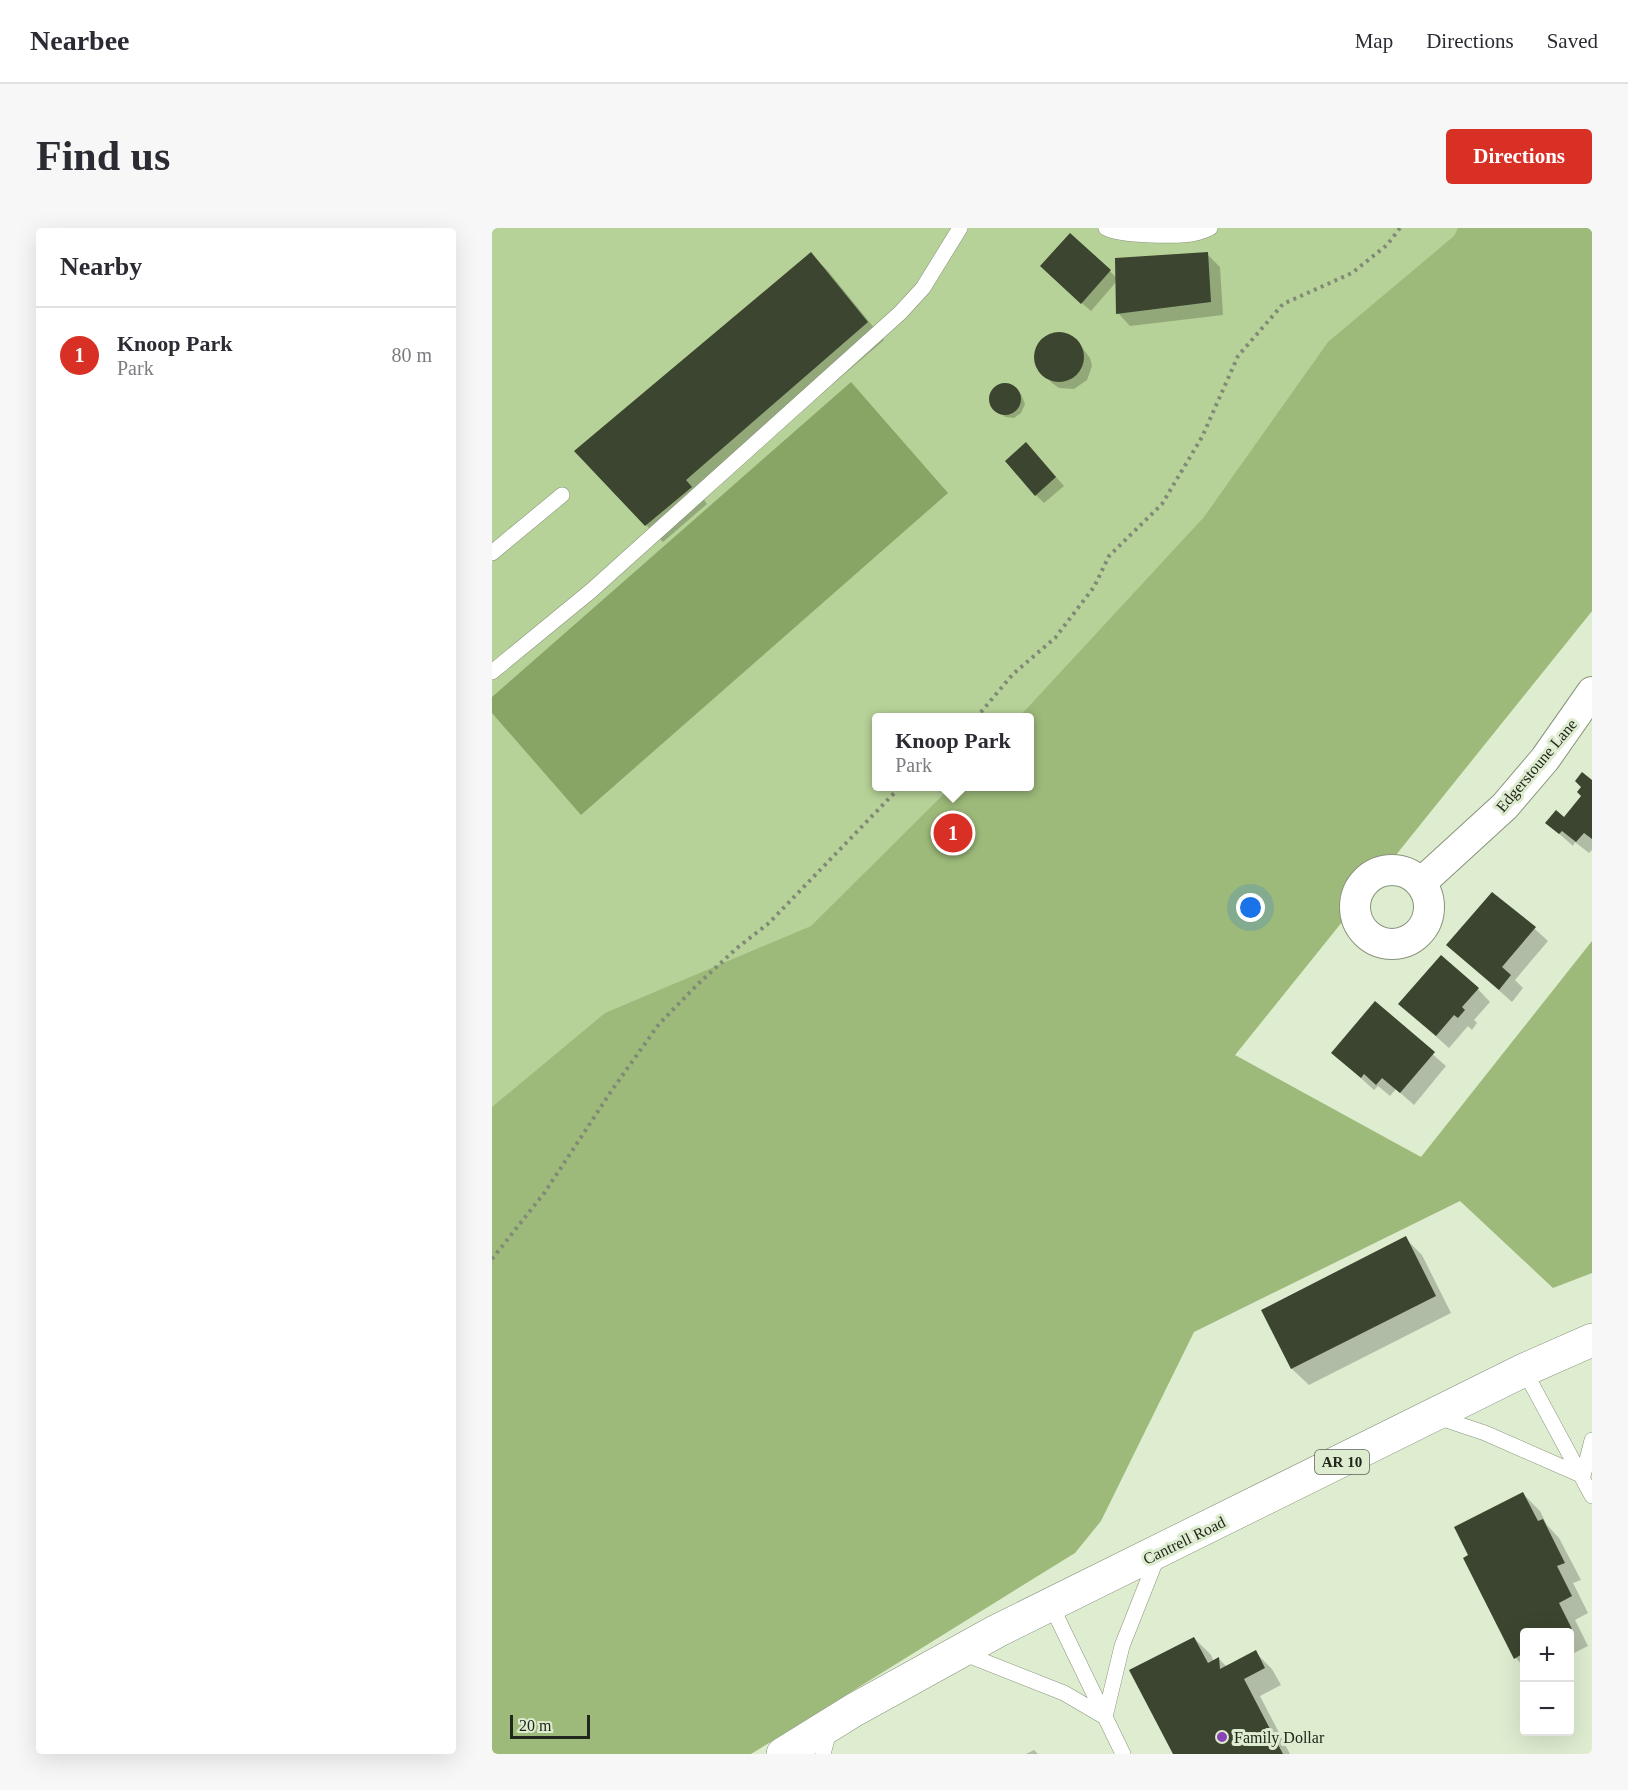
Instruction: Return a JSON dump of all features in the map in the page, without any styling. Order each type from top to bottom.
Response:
[{"type":"main road","name":"Cantrell Road","points":[[783,1754],[827,1739],[960,1652],[1051,1605],[1434,1417],[1524,1370],[1592,1340]]},
{"type":"street","name":"Edgerstoune Lane","points":[[1422,882],[1505,806],[1545,759],[1592,692]]},
{"type":"lane","points":[[492,672],[592,591],[900,313],[923,288],[960,228]]},
{"type":"lane","points":[[1106,228],[1128,234],[1176,235],[1195,234],[1210,228]]},
{"type":"lane","points":[[492,553],[562,495]]},
{"type":"lane","points":[[1524,1370],[1592,1496]]},
{"type":"lane","points":[[1434,1417],[1485,1433],[1583,1476]]},
{"type":"lane","points":[[1583,1476],[1592,1440]]},
{"type":"lane","points":[[1105,1717],[1122,1646],[1160,1552]]},
{"type":"lane","points":[[1051,1605],[1123,1754]]},
{"type":"lane","points":[[960,1652],[1064,1693],[1105,1717]]},
{"type":"path","points":[[979,713],[1013,674],[1055,638],[1094,587],[1109,556],[1162,504],[1202,437],[1238,356],[1284,304],[1352,273],[1387,245],[1400,228]]},
{"type":"path","points":[[492,1259],[545,1192],[612,1090],[660,1024],[697,985],[737,948],[769,923],[896,791]]},
{"type":"shaded area","points":[[492,228],[1592,228],[1592,611],[1235,1055],[492,1754]]},
{"type":"shaded area","points":[[1458,228],[1592,228],[1592,611],[1235,1055],[1421,1157],[1592,941],[1592,1273],[1553,1288],[1460,1201],[1194,1332],[1101,1521],[1075,1553],[751,1754],[492,1754],[492,1107],[605,1013],[811,926],[947,791],[1034,791],[1034,713],[1023,713],[1204,517],[1328,342],[1454,236]]},
{"type":"shaded area","points":[[851,382],[948,493],[581,815],[492,713],[492,697]]},
{"type":"building","points":[[1070,233],[1111,270],[1081,304],[1040,266]]},
{"type":"building","points":[[811,252],[868,322],[686,480],[692,487],[645,526],[574,451]]},
{"type":"building","points":[[1208,252],[1211,302],[1116,314],[1115,258]]},
{"type":"building","points":[[1059,332],[1077,339],[1084,357],[1077,375],[1059,382],[1041,375],[1034,357],[1041,339]]},
{"type":"building","points":[[1005,383],[1016,388],[1021,399],[1016,410],[1005,415],[994,410],[989,399],[994,388]]},
{"type":"building","points":[[1026,442],[1056,477],[1035,496],[1005,461]]},
{"type":"building","points":[[1582,772],[1592,780],[1592,839],[1584,833],[1576,842],[1562,831],[1559,834],[1545,823],[1556,810],[1564,817],[1581,796],[1577,792],[1581,787],[1575,781]]},
{"type":"building","points":[[1492,892],[1536,927],[1502,967],[1511,975],[1499,990],[1446,945]]},
{"type":"building","points":[[1441,955],[1479,988],[1462,1007],[1465,1010],[1458,1018],[1454,1015],[1436,1036],[1398,1004]]},
{"type":"building","points":[[1375,1001],[1435,1052],[1400,1093],[1382,1078],[1376,1085],[1364,1074],[1361,1078],[1331,1053]]},
{"type":"building","points":[[1406,1236],[1436,1296],[1291,1369],[1261,1310]]},
{"type":"building","points":[[1523,1492],[1538,1521],[1543,1519],[1565,1563],[1557,1566],[1572,1596],[1559,1603],[1572,1628],[1520,1628],[1520,1655],[1514,1659],[1463,1558],[1468,1555],[1454,1527]]},
{"type":"building","points":[[1194,1637],[1208,1663],[1219,1657],[1220,1669],[1256,1650],[1265,1668],[1244,1679],[1283,1754],[1173,1754],[1129,1670]]},
{"type":"place","name":"Knoop Park","points":[[953,833]]},
{"type":"place","name":"Family Dollar","points":[[1222,1737]]}]
